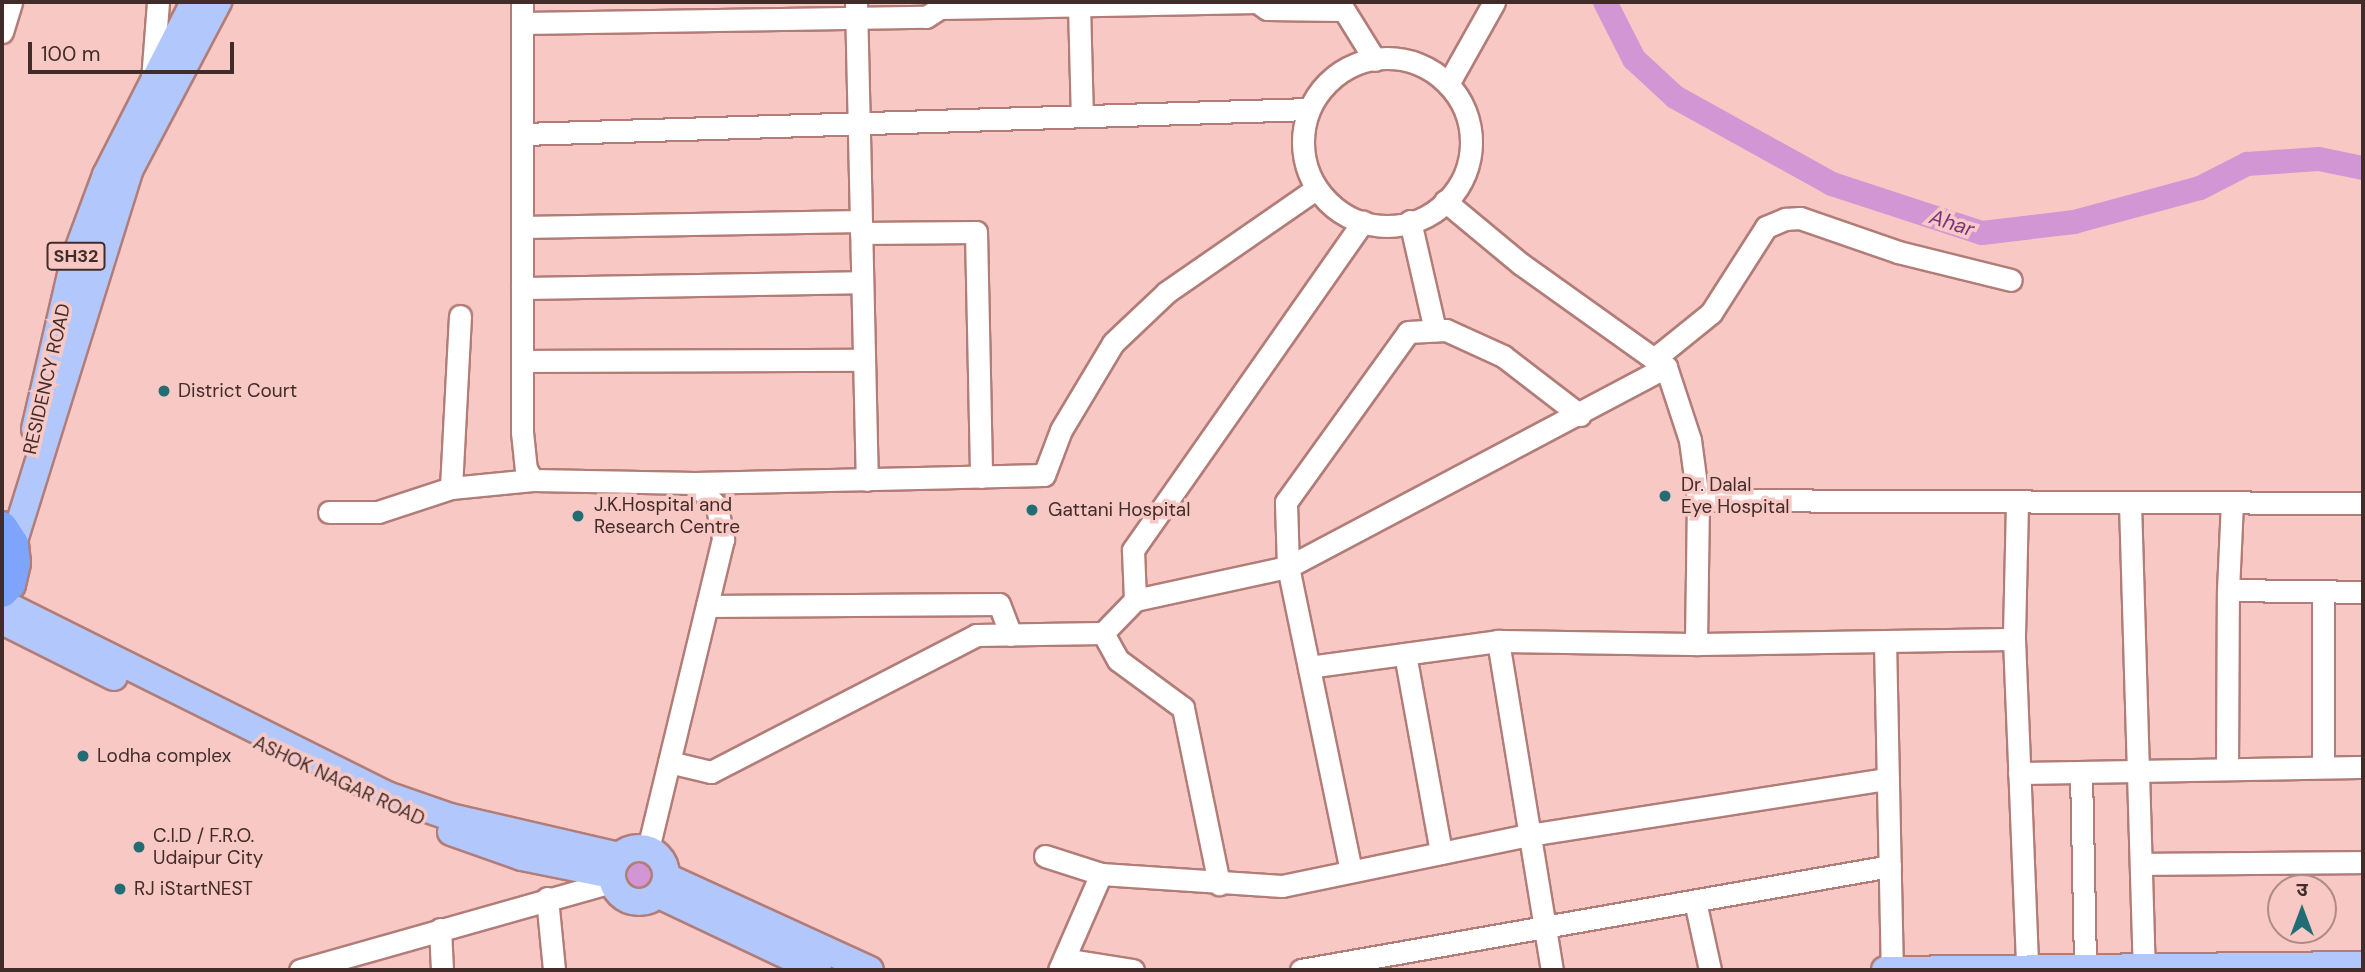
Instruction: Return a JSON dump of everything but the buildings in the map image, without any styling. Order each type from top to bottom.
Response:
[{"type":"highway","points":[[2,592],[10,584],[15,563],[6,533]]},
{"type":"main road","name":"RESIDENCY ROAD","points":[[6,533],[24,476],[74,261],[106,175],[160,88],[194,2]]},
{"type":"main road","points":[[160,88],[218,2]]},
{"type":"main road","points":[[2,603],[387,794],[614,871],[632,902],[663,886],[870,970]]},
{"type":"main road","name":"ASHOK NAGAR ROAD","points":[[2,621],[406,816],[522,856],[614,871]]},
{"type":"main road","points":[[614,871],[627,850],[648,849],[664,863],[663,886]]},
{"type":"main road","points":[[663,886],[818,970]]},
{"type":"main road","points":[[1888,970],[2363,965]]},
{"type":"street","points":[[2,32],[10,2]]},
{"type":"street","points":[[158,2],[160,88]]},
{"type":"street","points":[[533,480],[522,455],[522,12],[856,10],[926,17],[940,8],[1052,4],[1257,2],[1267,9],[1340,6],[1375,60]]},
{"type":"street","points":[[1447,84],[1494,2]]},
{"type":"street","points":[[1079,5],[1082,116]]},
{"type":"street","points":[[856,10],[867,480]]},
{"type":"street","points":[[1375,60],[1405,60],[1447,84],[1464,108],[1471,141],[1466,170],[1445,201],[1434,212],[1399,226],[1363,222],[1342,214],[1316,189],[1303,150],[1308,109],[1334,76],[1360,62],[1375,60]]},
{"type":"street","points":[[523,134],[1308,109]]},
{"type":"street","points":[[329,512],[378,512],[451,488],[533,480],[695,484],[1044,475],[1061,430],[1113,343],[1167,292],[1316,189]]},
{"type":"street","points":[[1445,201],[1521,264],[1660,363],[1690,440],[1698,500],[1696,644]]},
{"type":"street","points":[[669,762],[711,772],[976,635],[1103,633],[1135,600],[1289,567],[1580,415],[1660,363],[1711,313],[1766,227],[1785,219],[1800,219],[1898,252],[2011,280]]},
{"type":"street","points":[[1410,221],[1435,330]]},
{"type":"street","points":[[1135,600],[1133,550],[1363,222]]},
{"type":"street","points":[[522,227],[861,227],[976,232],[981,477]]},
{"type":"street","points":[[522,288],[862,282]]},
{"type":"street","points":[[451,488],[460,316]]},
{"type":"street","points":[[1352,871],[1289,567],[1286,502],[1408,332],[1446,330],[1503,356],[1580,415]]},
{"type":"street","points":[[523,361],[864,360]]},
{"type":"street","points":[[648,849],[723,539],[717,507],[695,484]]},
{"type":"street","points":[[1698,500],[2363,503]]},
{"type":"street","points":[[2017,503],[2014,639],[2027,968]]},
{"type":"street","points":[[2130,503],[2144,969]]},
{"type":"street","points":[[2227,768],[2228,590],[2232,503]]},
{"type":"street","points":[[2228,590],[2363,592]]},
{"type":"street","points":[[2323,591],[2323,767]]},
{"type":"street","points":[[707,606],[999,604],[1012,635]]},
{"type":"street","points":[[1103,633],[1118,660],[1183,708],[1219,884]]},
{"type":"street","points":[[1309,667],[1498,641],[1696,644],[2014,639]]},
{"type":"street","points":[[1498,641],[1552,970]]},
{"type":"street","points":[[1885,641],[1890,866],[1888,970]]},
{"type":"street","points":[[1405,654],[1441,853]]},
{"type":"street","points":[[2019,773],[2363,767]]},
{"type":"street","points":[[2081,772],[2085,969]]},
{"type":"street","points":[[1045,856],[1101,874],[1219,884],[1282,886],[1529,835],[1888,779]]},
{"type":"street","points":[[2141,864],[2363,862]]},
{"type":"street","points":[[1301,970],[1890,866]]},
{"type":"street","points":[[300,970],[547,898],[614,871]]},
{"type":"street","points":[[1101,874],[1062,965],[1133,970]]},
{"type":"street","points":[[547,898],[554,970]]},
{"type":"street","points":[[1695,901],[1710,970]]},
{"type":"street","points":[[440,929],[442,970]]},
{"type":"shaded area","points":[[640,861],[650,865],[654,875],[650,885],[640,889],[630,885],[626,875],[630,865]]},
{"type":"waterway","name":"Ahar","points":[[1605,2],[1634,59],[1675,97],[1832,184],[1982,233],[2074,222],[2200,188],[2247,164],[2319,159],[2363,168]]},
{"type":"place","name":"District Court","points":[[164,391]]},
{"type":"place","name":"Dr. Dalal Eye Hospital","points":[[1665,496]]},
{"type":"place","name":"Gattani Hospital","points":[[1032,510]]},
{"type":"place","name":"J.K.Hospital and Research Centre","points":[[578,516]]},
{"type":"place","name":"Lodha complex","points":[[83,756]]},
{"type":"place","name":"C.I.D / F.R.O. Udaipur City","points":[[139,847]]},
{"type":"place","name":"RJ iStartNEST","points":[[120,889]]}]
